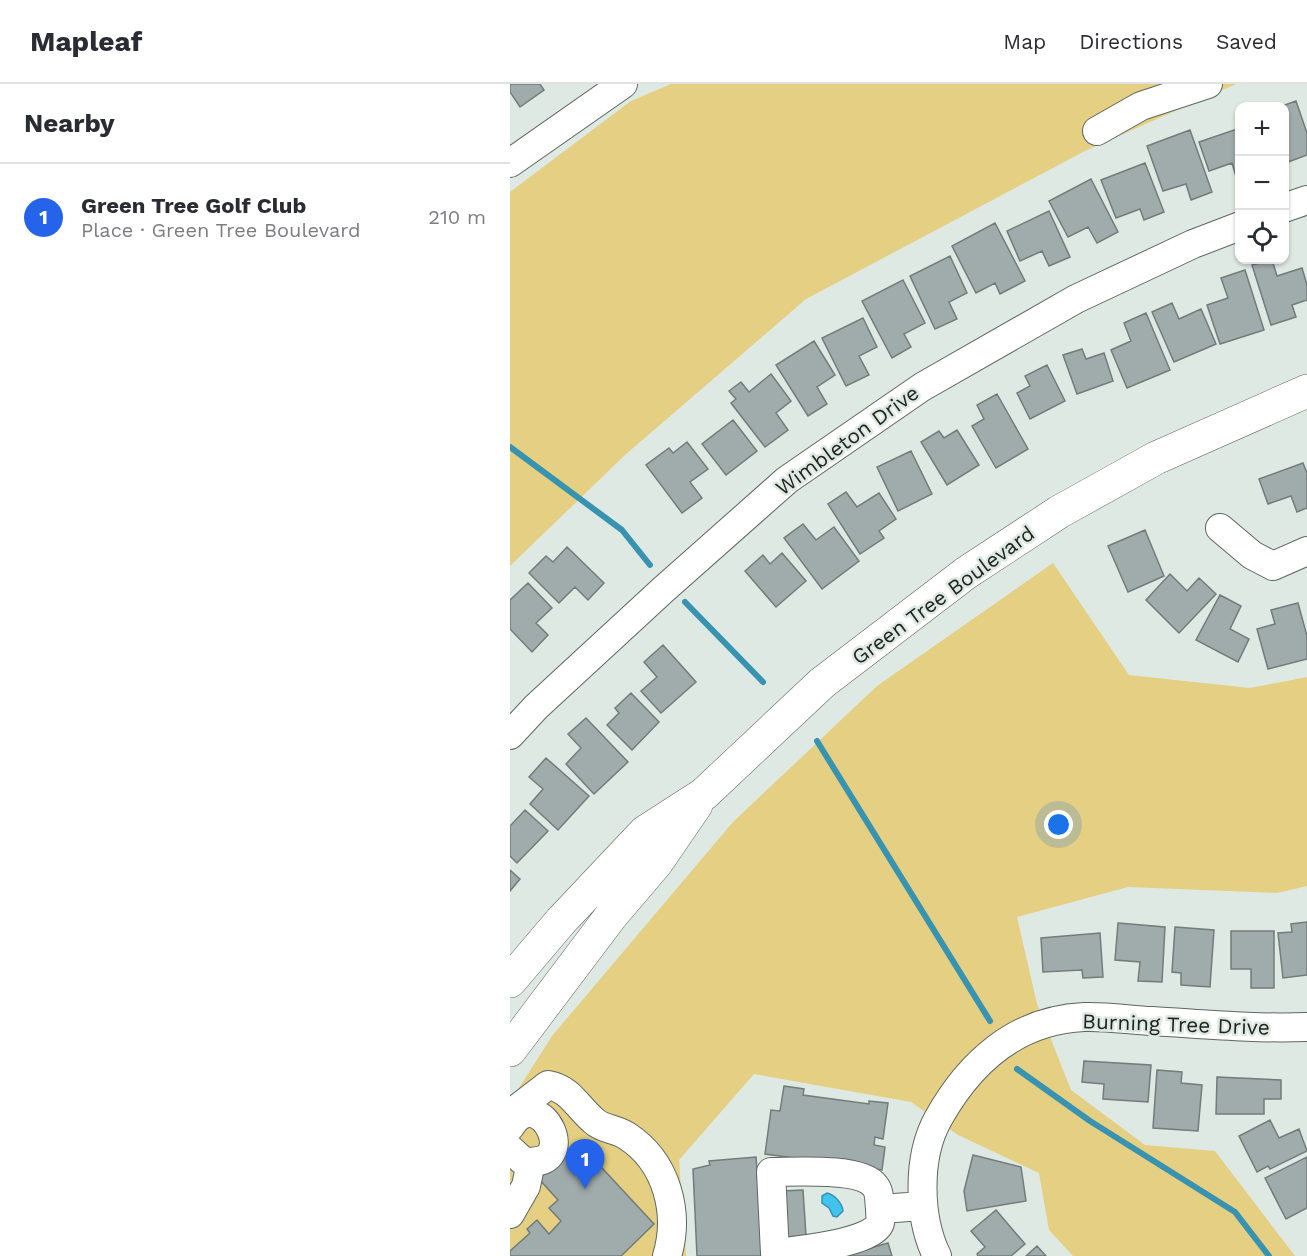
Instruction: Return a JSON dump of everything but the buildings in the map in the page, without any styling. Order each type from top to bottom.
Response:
[{"type":"main road","name":"Green Tree Boulevard","points":[[510,981],[561,921],[645,832],[704,794],[822,683],[966,573],[1059,512],[1156,458],[1307,391]]},
{"type":"main road","name":"Green Tree Boulevard","points":[[513,1040],[657,862],[704,794]]},
{"type":"street","points":[[510,163],[586,107],[623,84]]},
{"type":"street","points":[[1097,131],[1141,106],[1208,84]]},
{"type":"street","points":[[1289,206],[1307,200]]},
{"type":"street","name":"Wimbleton Drive","points":[[510,735],[536,707],[664,589],[787,480],[922,387],[1076,299],[1193,244],[1235,228]]},
{"type":"street","points":[[1220,528],[1252,555],[1273,566],[1307,552]]},
{"type":"street","name":"Burning Tree Drive","points":[[937,1256],[924,1206],[925,1162],[936,1123],[955,1088],[985,1056],[1013,1037],[1048,1023],[1083,1017],[1268,1028],[1307,1027]]},
{"type":"street","points":[[510,1114],[548,1085],[560,1087],[572,1096],[596,1124],[618,1130],[631,1138],[660,1172],[669,1191],[672,1238],[667,1256]]},
{"type":"street","points":[[510,1127],[519,1118],[534,1115],[542,1117],[552,1129],[554,1144],[545,1157],[520,1156],[526,1186],[510,1214]]},
{"type":"street","points":[[880,1209],[924,1206]]},
{"type":"shaded area","points":[[671,84],[1236,84],[1085,151],[806,299],[625,455],[510,566],[510,192],[631,101]]},
{"type":"shaded area","points":[[1053,563],[1129,675],[1250,688],[1307,677],[1307,886],[1277,893],[1128,887],[1017,917],[1037,1004],[1071,1090],[1145,1145],[1215,1151],[1295,1256],[1073,1256],[1049,1230],[1039,1173],[958,1135],[911,1102],[754,1074],[679,1160],[686,1256],[510,1256],[510,1102],[552,1036],[733,822],[877,686]]},
{"type":"water","points":[[827,1193],[835,1197],[841,1205],[843,1211],[837,1217],[833,1216],[829,1208],[822,1203],[822,1196]]},
{"type":"waterway","points":[[510,447],[622,530],[650,565]]},
{"type":"waterway","points":[[685,602],[763,682]]},
{"type":"waterway","points":[[817,741],[990,1021]]},
{"type":"waterway","points":[[1017,1069],[1090,1121],[1235,1212],[1269,1256]]},
{"type":"place","name":"Green Tree Golf Club","points":[[585,1189]]}]
